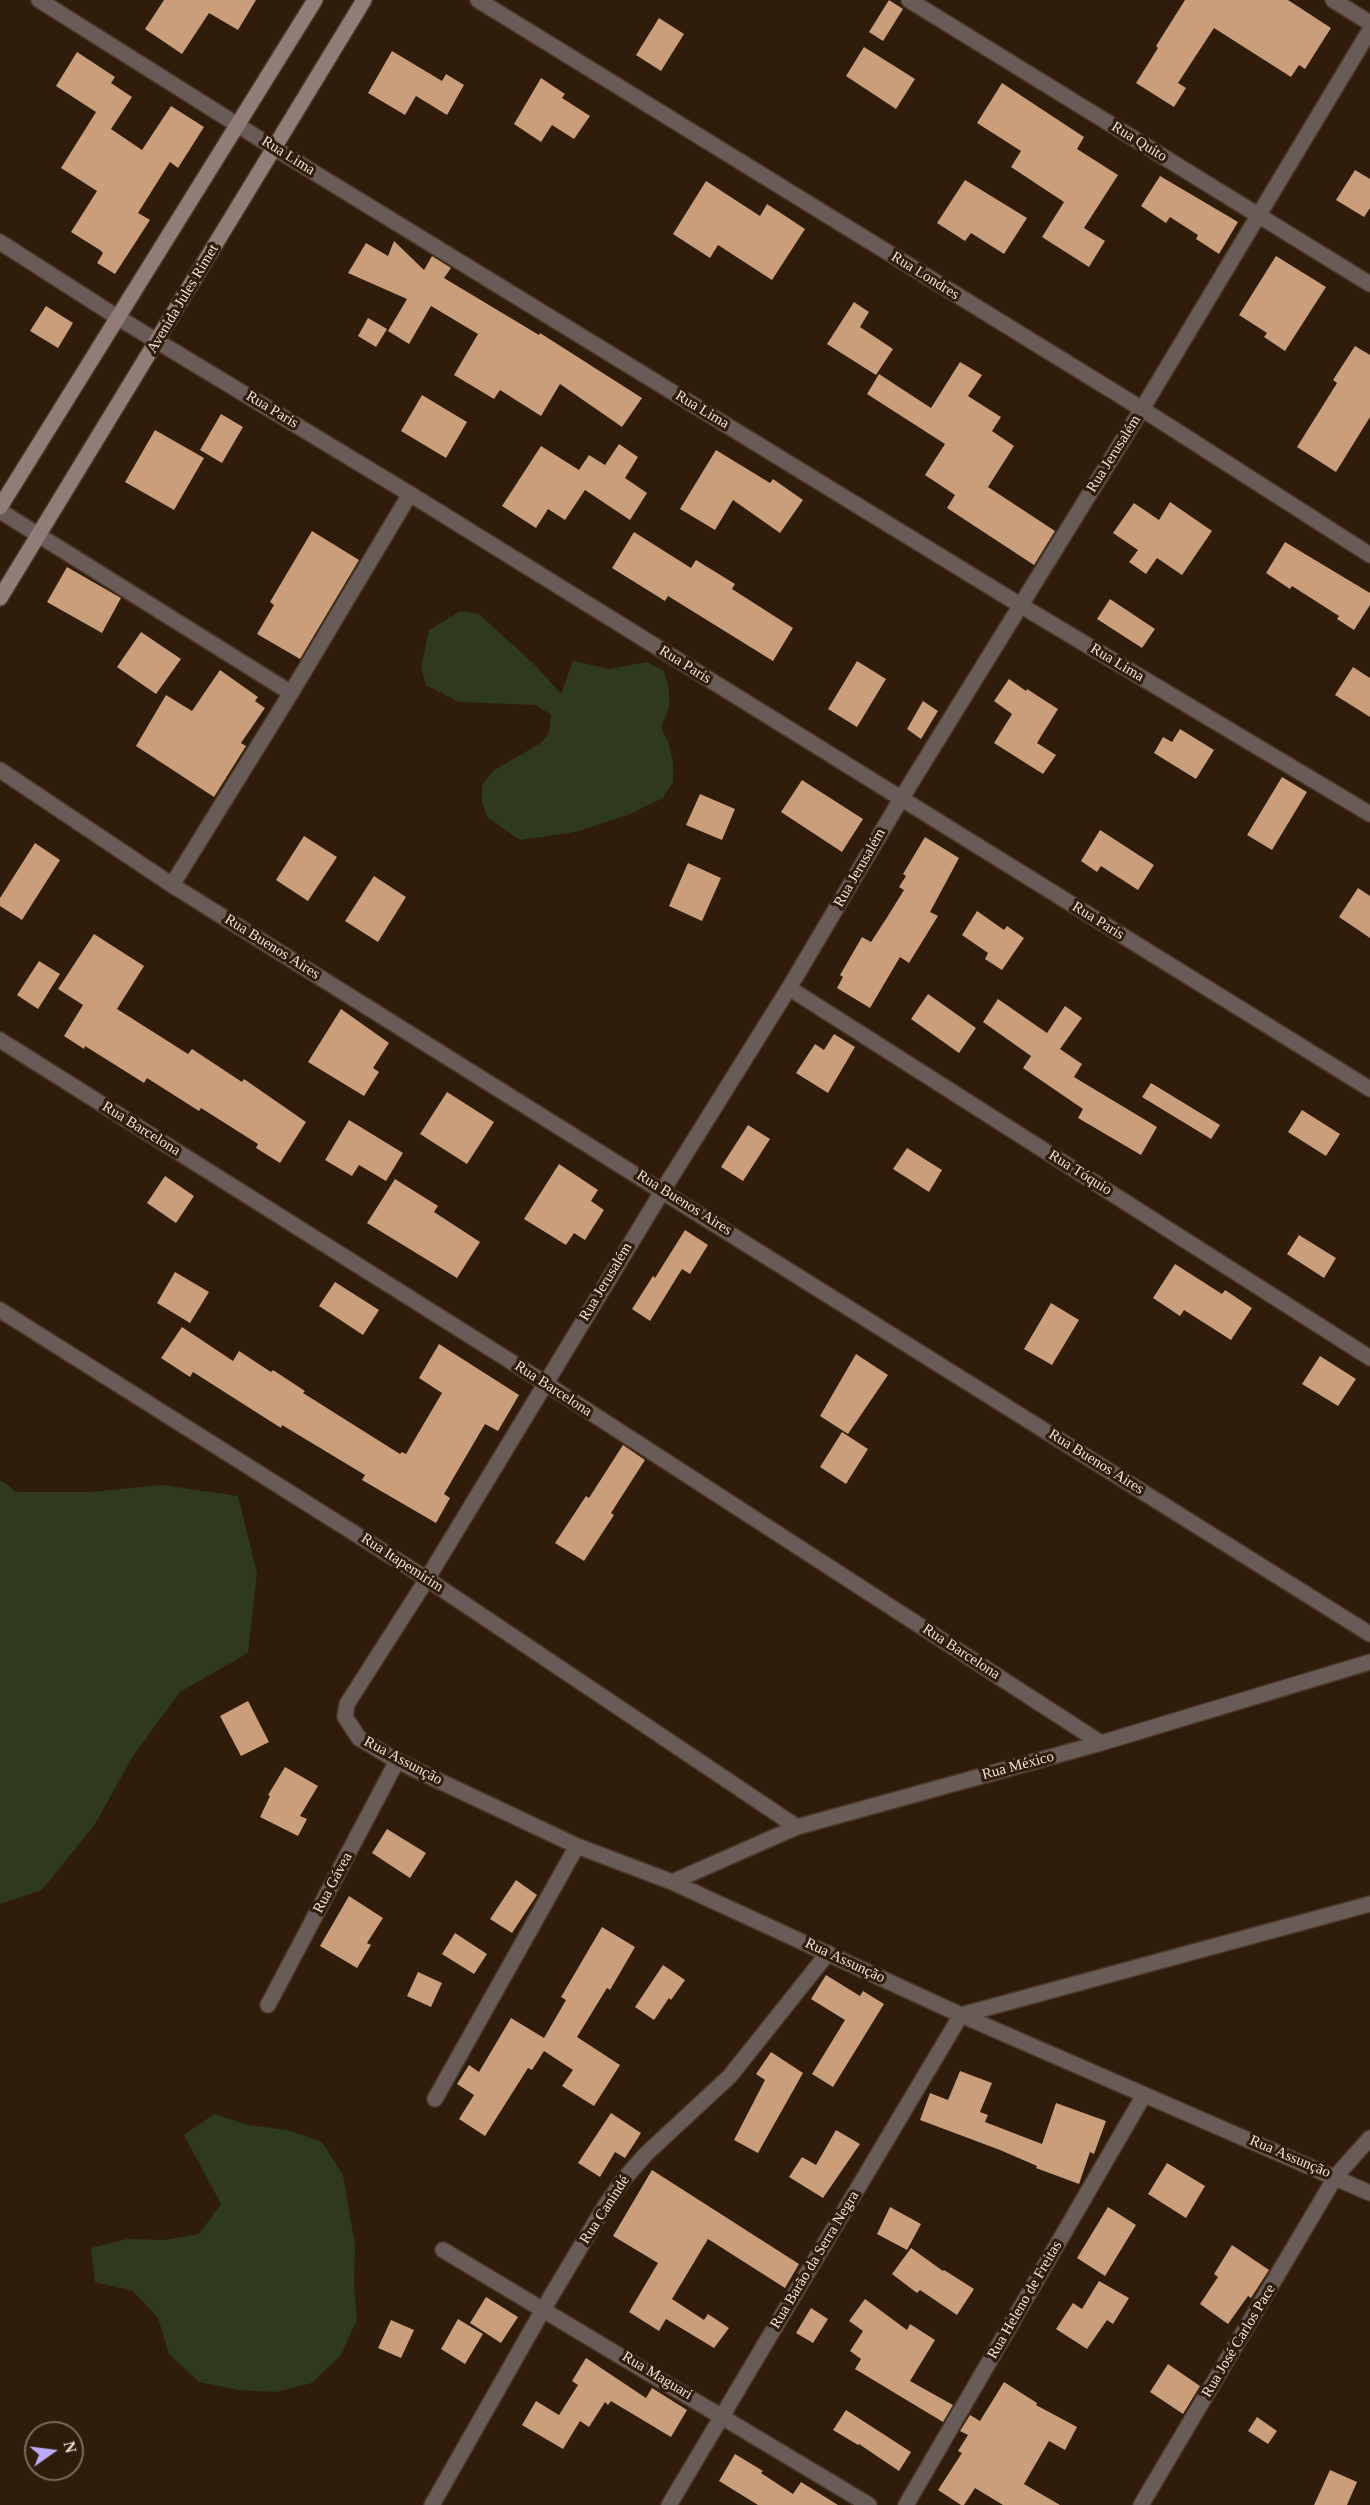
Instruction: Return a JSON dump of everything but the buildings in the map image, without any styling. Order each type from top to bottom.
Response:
[{"type":"main road","points":[[0,509],[315,0]]},
{"type":"main road","name":"Avenida Jules Rimet","points":[[0,598],[364,0]]},
{"type":"street","name":"Rua Lima","points":[[39,0],[274,148],[1020,605],[1370,814]]},
{"type":"street","name":"Rua Londres","points":[[478,0],[1142,410],[1370,555]]},
{"type":"street","name":"Rua Quito","points":[[909,0],[1370,284]]},
{"type":"street","points":[[1333,0],[1370,23]]},
{"type":"street","name":"Rua Jerusalém","points":[[347,1704],[427,1579],[663,1190],[789,988],[901,799],[1260,216],[1370,30]]},
{"type":"street","name":"Rua Paris","points":[[0,242],[117,317],[410,494],[1370,1089]]},
{"type":"street","points":[[172,885],[291,693],[410,494]]},
{"type":"street","points":[[0,509],[291,693]]},
{"type":"street","name":"Rua Buenos Aires","points":[[0,770],[172,885],[1370,1634]]},
{"type":"street","name":"Rua Tóquio","points":[[789,988],[1370,1358]]},
{"type":"street","name":"Rua Barcelona","points":[[0,1041],[545,1383],[1101,1743]]},
{"type":"street","name":"Rua Itapemirim","points":[[0,1310],[427,1579],[797,1827]]},
{"type":"street","name":"Rua México","points":[[672,1882],[797,1827],[1101,1743],[1370,1662]]},
{"type":"street","name":"Rua Assunção","points":[[347,1704],[345,1717],[359,1738],[397,1761],[577,1846],[672,1882],[961,2015],[1336,2176],[1370,2193]]},
{"type":"street","name":"Rua Gávea","points":[[268,2005],[397,1761]]},
{"type":"street","points":[[435,2099],[577,1846]]},
{"type":"street","points":[[961,2015],[1370,1904]]},
{"type":"street","name":"Rua Canindé","points":[[432,2505],[544,2308],[605,2206],[624,2179],[646,2154],[730,2076],[828,1953]]},
{"type":"street","name":"Rua Barão da Serra Negra","points":[[669,2505],[961,2015]]},
{"type":"street","name":"Rua Heleno de Freitas","points":[[906,2505],[1144,2095]]},
{"type":"street","name":"Rua José Carlos Pace","points":[[1141,2505],[1336,2176],[1370,2138]]},
{"type":"street","name":"Rua Maguari","points":[[443,2250],[544,2308],[869,2505]]},
{"type":"green space","points":[[461,611],[479,614],[535,665],[561,694],[573,661],[609,669],[647,662],[664,671],[669,690],[669,708],[661,727],[669,744],[673,763],[673,782],[663,798],[630,814],[576,832],[520,840],[488,818],[482,802],[482,785],[494,770],[541,743],[549,733],[551,715],[536,705],[459,702],[426,685],[421,668],[429,630]]},
{"type":"green space","points":[[0,1480],[17,1492],[90,1492],[162,1485],[238,1496],[257,1573],[248,1653],[180,1692],[133,1756],[95,1824],[42,1890],[0,1904]]},
{"type":"green space","points":[[214,2114],[248,2125],[288,2130],[322,2142],[343,2175],[355,2245],[354,2284],[357,2320],[340,2356],[312,2383],[276,2392],[238,2390],[199,2382],[169,2354],[158,2318],[133,2291],[95,2282],[91,2248],[127,2239],[164,2240],[199,2234],[221,2204],[184,2135]]}]
